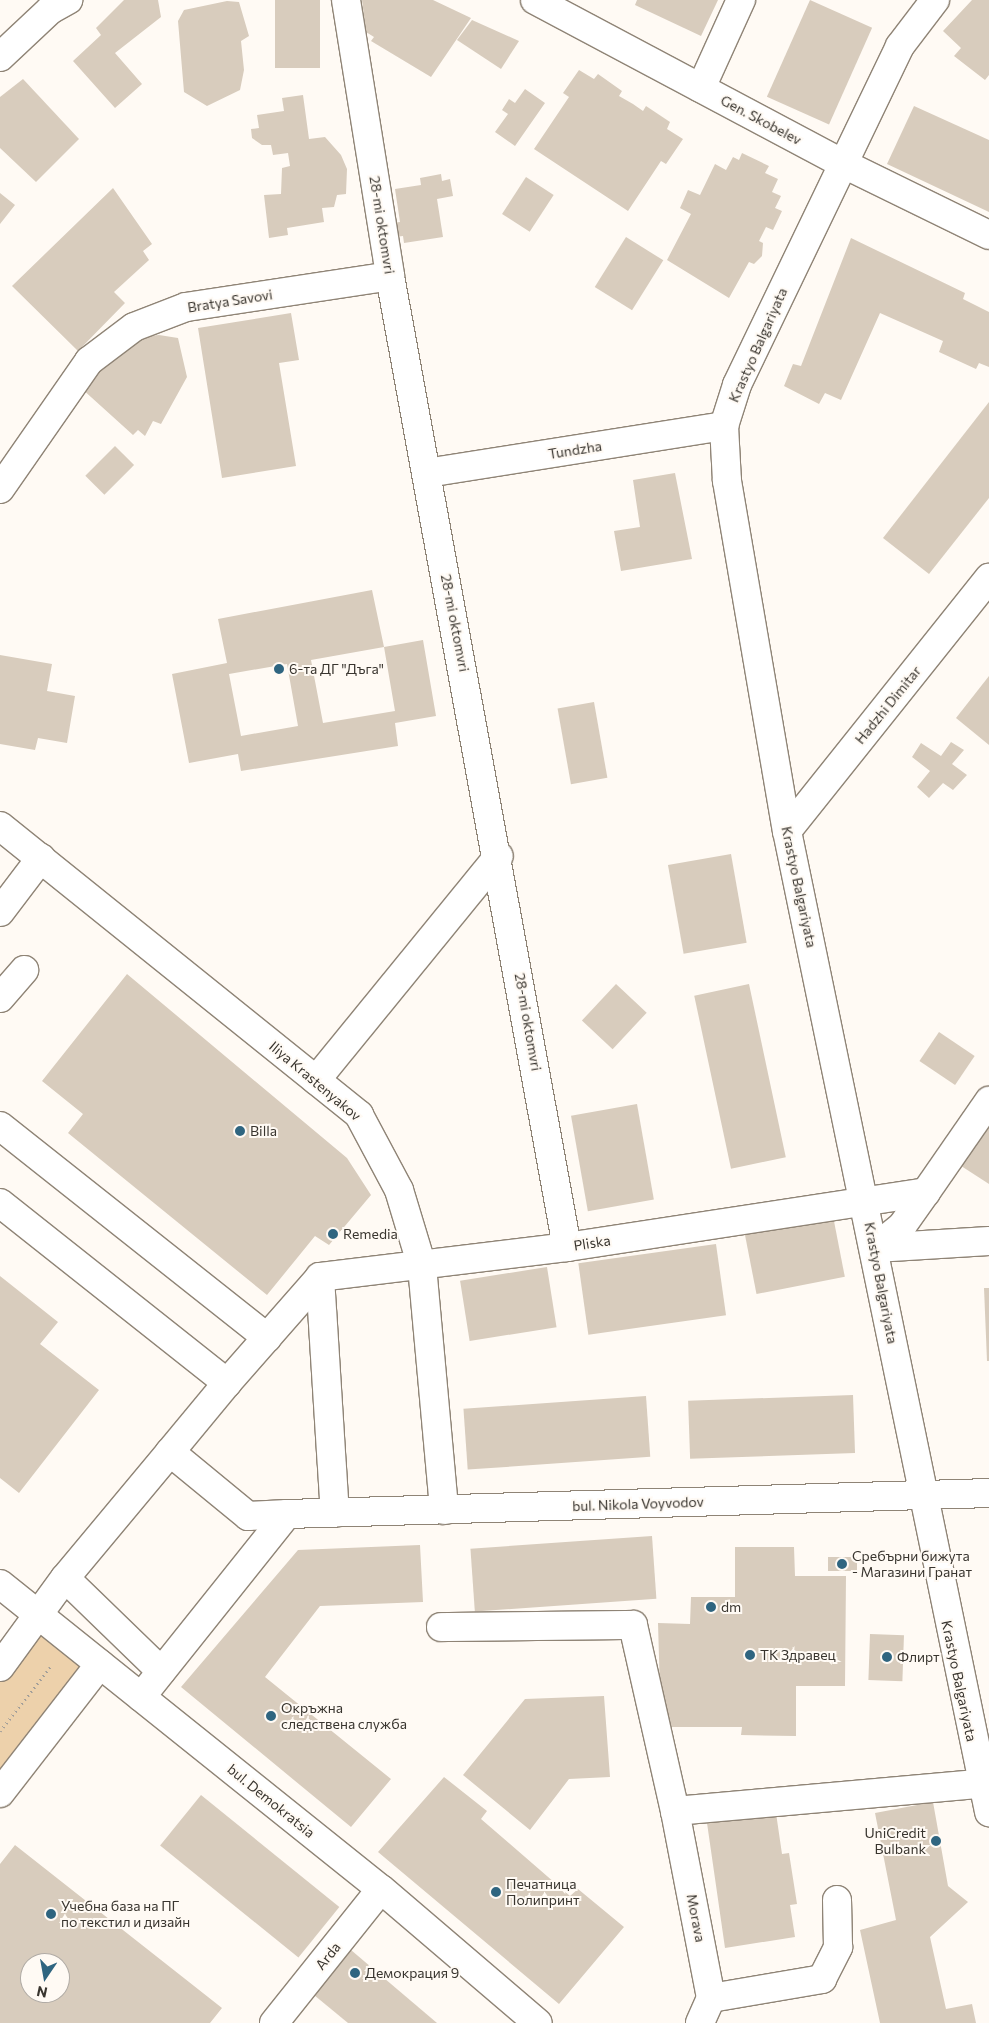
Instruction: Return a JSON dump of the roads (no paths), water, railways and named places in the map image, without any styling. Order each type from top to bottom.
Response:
[{"type":"street","points":[[0,57],[50,10],[68,0]]},
{"type":"street","name":"28-mi oktomvri","points":[[346,0],[390,276],[499,856],[567,1246]]},
{"type":"street","name":"Gen. Skobelev","points":[[535,0],[844,164],[989,235]]},
{"type":"street","points":[[701,88],[741,0]]},
{"type":"street","name":"Krastyo Balgariyata","points":[[919,5],[736,385],[724,426],[727,480],[787,832],[875,1248],[921,1496],[980,1784],[989,1812]]},
{"type":"street","name":"Bratya Savovi","points":[[0,489],[89,361],[134,327],[186,307],[390,276]]},
{"type":"street","name":"Tundzha","points":[[427,473],[724,426]]},
{"type":"street","name":"Hadzhi Dimitar","points":[[787,832],[989,578]]},
{"type":"street","name":"Iliya Krastenyakov","points":[[0,826],[359,1115],[382,1152],[422,1266],[444,1510]]},
{"type":"street","points":[[316,1080],[499,856]]},
{"type":"street","points":[[0,912],[41,858]]},
{"type":"street","points":[[0,998],[24,970]]},
{"type":"street","points":[[875,1248],[902,1226],[989,1101]]},
{"type":"street","points":[[0,1126],[267,1338]]},
{"type":"street","name":"Pliska","points":[[320,1277],[422,1266],[567,1246],[926,1192]]},
{"type":"street","points":[[0,1203],[227,1383]]},
{"type":"street","points":[[875,1248],[977,1242]]},
{"type":"street","points":[[0,1667],[40,1616],[65,1578],[227,1383],[320,1277]]},
{"type":"street","points":[[320,1277],[335,1513]]},
{"type":"street","name":"bul. Nikola Voyvodov","points":[[170,1452],[248,1516],[989,1493]]},
{"type":"street","points":[[141,1696],[287,1514]]},
{"type":"street","points":[[65,1578],[161,1671]]},
{"type":"street","name":"bul. Demokratsia","points":[[0,1584],[381,1889],[538,2023]]},
{"type":"street","name":"Morava","points":[[441,1627],[633,1625],[675,1811],[711,1998]]},
{"type":"street","points":[[0,1793],[100,1664]]},
{"type":"street","points":[[675,1811],[980,1784]]},
{"type":"street","name":"Arda","points":[[274,2023],[381,1889]]},
{"type":"street","points":[[700,2023],[711,1998],[822,1978],[838,1947],[837,1900]]},
{"type":"place","name":"6-та ДГ \"Дъга\"","points":[[279,669]]},
{"type":"place","name":"Billa","points":[[240,1131]]},
{"type":"place","name":"Remedia","points":[[333,1234]]},
{"type":"place","name":"Сребърни бижута - Магазини Гранат","points":[[842,1564]]},
{"type":"place","name":"dm","points":[[711,1607]]},
{"type":"place","name":"ТК Здравец","points":[[750,1655]]},
{"type":"place","name":"Флирт","points":[[887,1657]]},
{"type":"place","name":"Окръжна следствена служба","points":[[271,1716]]},
{"type":"place","name":"UniCredit Bulbank","points":[[936,1841]]},
{"type":"place","name":"Печатница Полипринт","points":[[496,1892]]},
{"type":"place","name":"Учебна база на ПГ по текстил и дизайн","points":[[51,1914]]},
{"type":"place","name":"Демокрация 9","points":[[355,1973]]}]
